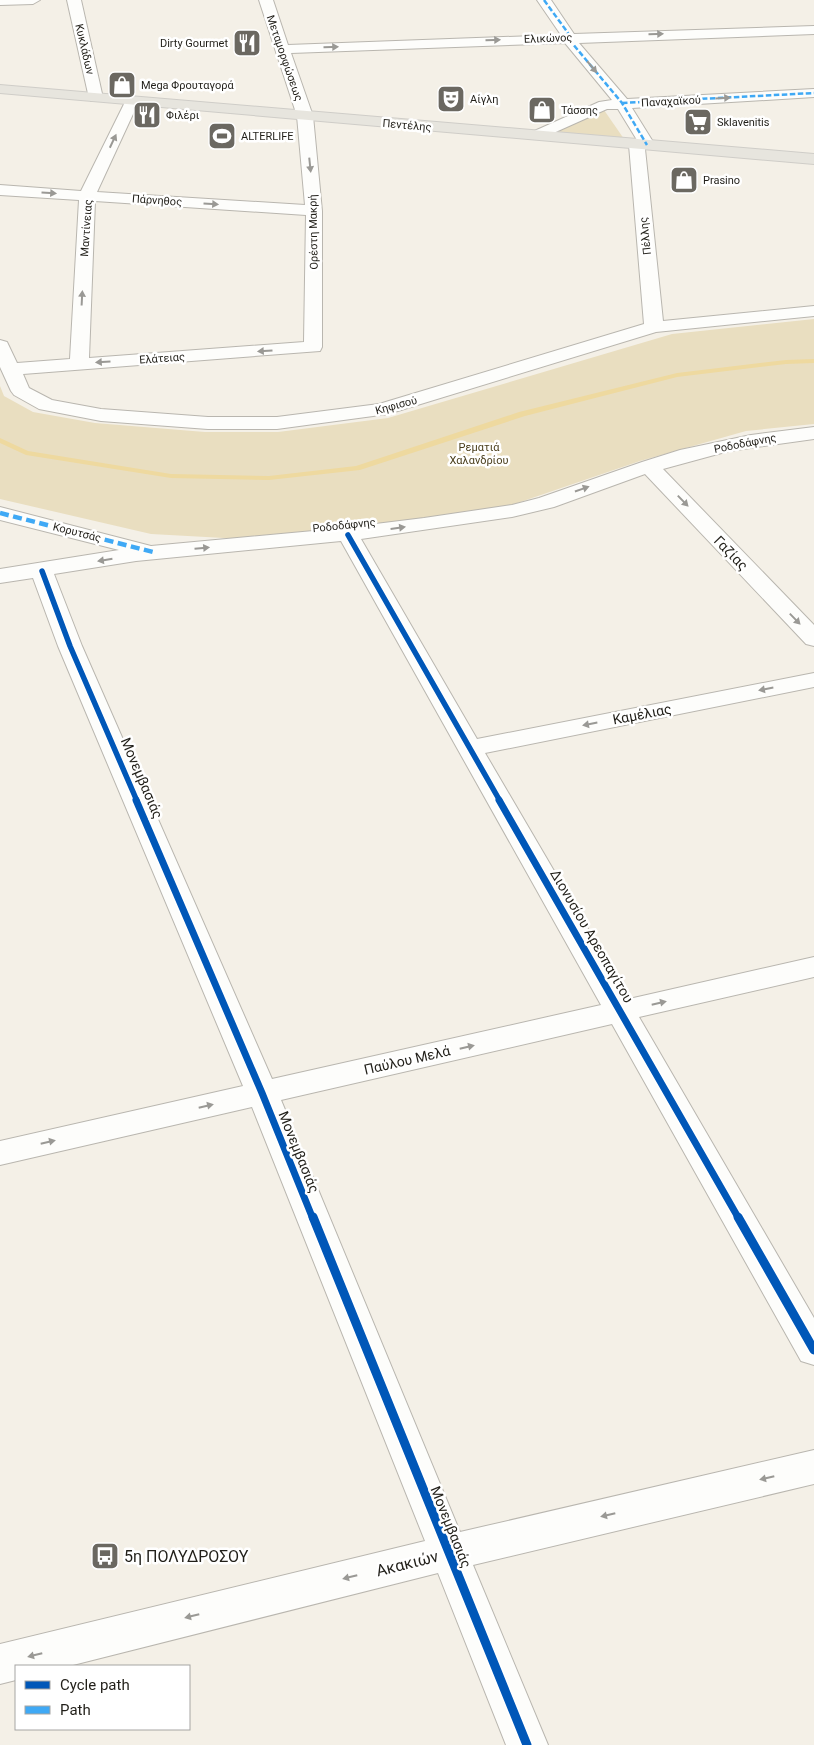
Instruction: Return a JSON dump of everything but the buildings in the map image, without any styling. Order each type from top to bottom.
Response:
[{"type":"main road","name":"Πεντέλης","points":[[0,89],[814,159]]},
{"type":"street","points":[[0,1],[33,0]]},
{"type":"street","name":"Κυκλάδων","points":[[74,0],[96,98]]},
{"type":"street","name":"Μεταμορφώσεως","points":[[266,0],[304,116]]},
{"type":"street","name":"Πέλλης","points":[[544,0],[568,33],[567,37],[622,103],[642,145],[654,327]]},
{"type":"street","name":"Ελικώνος","points":[[282,49],[567,37],[814,30]]},
{"type":"street","name":"Παναχαϊκού","points":[[535,136],[601,105],[814,93]]},
{"type":"street","name":"Μαντίνειας","points":[[79,364],[88,196],[132,101]]},
{"type":"street","name":"Ορέστη Μακρή","points":[[304,116],[314,210],[313,347]]},
{"type":"street","name":"Πάρνηθος","points":[[0,190],[314,210]]},
{"type":"street","name":"Κηφισού","points":[[0,346],[21,391],[46,405],[102,415],[208,423],[277,423],[381,410],[654,327],[814,311]]},
{"type":"street","name":"Ελάτειας","points":[[11,369],[313,347]]},
{"type":"street","name":"Ροδοδάφνης","points":[[0,576],[154,552],[348,535],[515,510],[536,505],[649,466],[702,451],[755,440],[814,433]]},
{"type":"street","name":"Γαζίας","points":[[649,466],[814,639]]},
{"type":"street","name":"Κορυτσάς","points":[[0,513],[154,552]]},
{"type":"street","name":"Διονυσίου Αρεοπαγίτου","points":[[348,535],[814,1350]]},
{"type":"street","name":"Μονεμβασιάς","points":[[42,570],[70,646],[262,1093],[527,1745]]},
{"type":"street","name":"Καμέλιας","points":[[470,748],[814,680]]},
{"type":"street","name":"Παύλου Μελά","points":[[0,1153],[814,967]]},
{"type":"street","name":"Ακακιών","points":[[0,1664],[448,1553],[814,1467]]},
{"type":"green space","points":[[599,110],[604,110],[624,139],[559,133],[558,131]]},
{"type":"green space","name":"Ρεματιά Χαλανδρίου","points":[[814,319],[814,424],[746,431],[640,461],[491,512],[281,541],[151,534],[0,499],[0,386],[4,396],[33,412],[95,423],[205,432],[278,432],[388,418],[672,334]]},
{"type":"waterway","points":[[0,440],[26,453],[171,476],[269,478],[357,468],[522,414],[677,375],[786,362],[814,361]]},
{"type":"marked path","points":[[544,0],[568,33],[567,37],[622,103],[647,145]]},
{"type":"marked path","points":[[622,103],[814,93]]},
{"type":"marked path","points":[[0,513],[153,552]]},
{"type":"cycle path","points":[[348,535],[814,1350]]},
{"type":"cycle path","points":[[42,571],[70,646],[262,1093],[527,1745]]},
{"type":"place","name":"Dirty Gourmet","points":[[247,43]]},
{"type":"place","name":"Mega Φρουταγορά","points":[[122,85]]},
{"type":"place","name":"Αίγλη","points":[[451,99]]},
{"type":"place","name":"Τάσσης","points":[[542,110]]},
{"type":"place","name":"Φιλέρι","points":[[147,115]]},
{"type":"place","name":"Sklavenitis","points":[[698,122]]},
{"type":"place","name":"ALTERLIFE","points":[[222,136]]},
{"type":"place","name":"Prasino","points":[[684,180]]},
{"type":"place","name":"5η ΠΟΛΥΔΡΟΣΟΥ","points":[[105,1556]]}]
